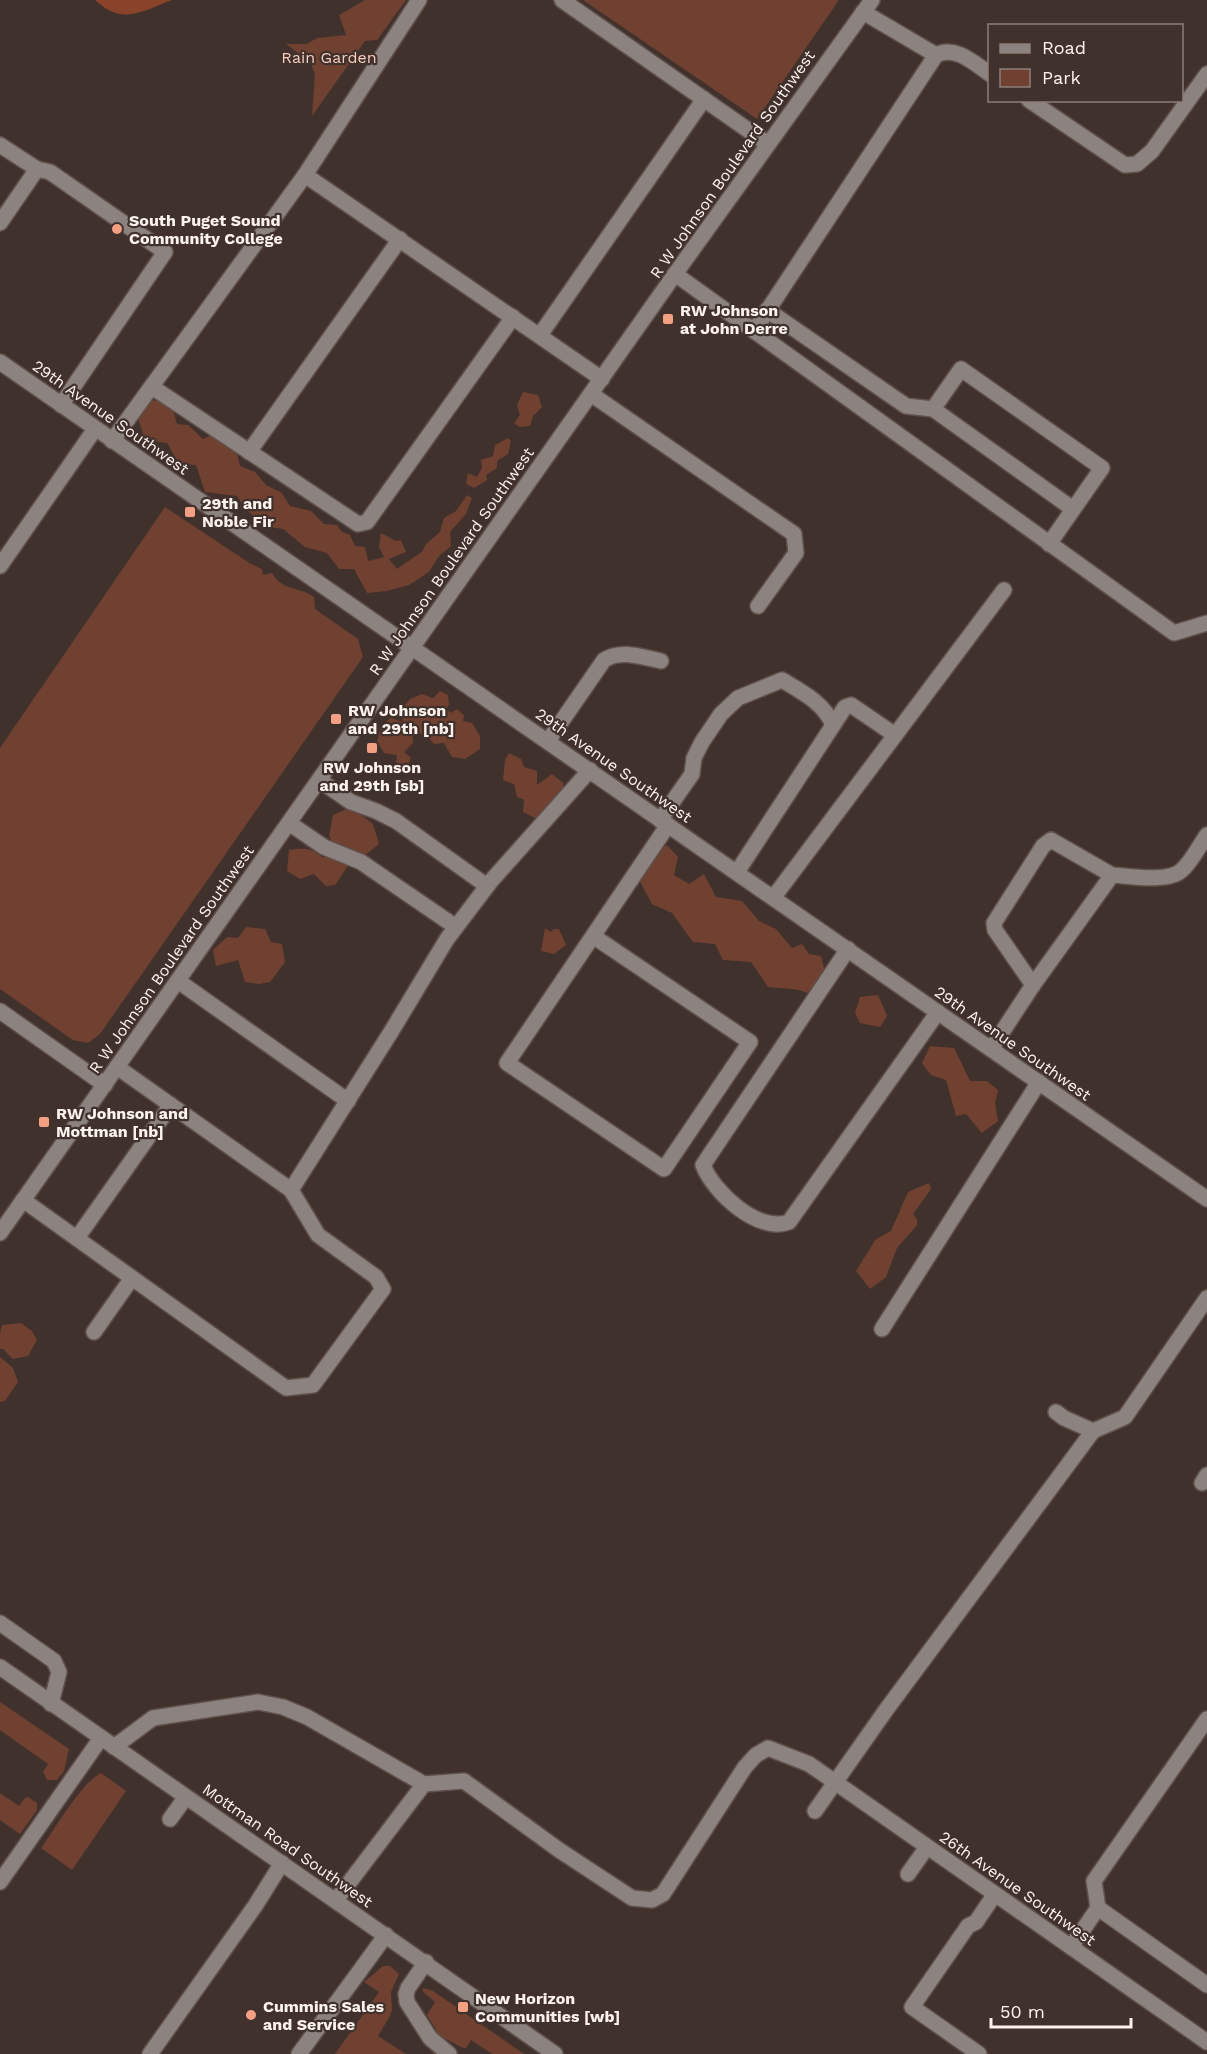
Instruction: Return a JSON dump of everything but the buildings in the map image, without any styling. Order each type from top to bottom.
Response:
[{"type":"street","points":[[112,441],[305,175],[419,0]]},
{"type":"street","points":[[562,0],[768,144]]},
{"type":"street","points":[[867,6],[936,55]]},
{"type":"street","name":"R W Johnson Boulevard Southwest","points":[[0,1233],[5,1215],[23,1200],[675,274],[867,6]]},
{"type":"street","points":[[754,331],[936,55],[943,51],[964,56],[988,73]]},
{"type":"street","points":[[1032,102],[1125,165],[1137,164],[1152,151],[1207,74]]},
{"type":"street","points":[[540,334],[704,99]]},
{"type":"street","points":[[0,145],[37,170],[50,172],[165,252],[61,405]]},
{"type":"street","points":[[0,223],[37,170]]},
{"type":"street","points":[[305,175],[540,334],[602,379]]},
{"type":"street","points":[[249,452],[400,239]]},
{"type":"street","points":[[675,274],[1174,633],[1207,623]]},
{"type":"street","points":[[767,310],[906,406],[933,409],[1073,509]]},
{"type":"street","points":[[152,387],[358,524],[367,522],[513,317]]},
{"type":"street","name":"29th Avenue Southwest","points":[[0,362],[1207,1199]]},
{"type":"street","points":[[933,409],[961,369],[1102,468],[1049,543]]},
{"type":"street","points":[[591,394],[794,534],[796,553],[758,606]]},
{"type":"street","points":[[0,566],[95,429]]},
{"type":"street","points":[[773,898],[1004,590]]},
{"type":"street","points":[[548,741],[604,660],[610,656],[630,654],[661,661]]},
{"type":"street","points":[[593,936],[750,1042],[664,1169],[507,1063],[593,936],[664,823],[692,774],[694,758],[721,714],[738,698],[782,680],[800,690],[828,712],[833,725]]},
{"type":"street","points":[[737,872],[845,707],[851,705],[895,735]]},
{"type":"street","points":[[291,1190],[456,927],[487,886],[590,770]]},
{"type":"street","points":[[319,780],[351,802],[396,821],[487,886]]},
{"type":"street","points":[[289,823],[324,848],[361,862],[456,927]]},
{"type":"street","points":[[1033,986],[995,930],[994,923],[1043,846],[1051,840],[1112,875],[1163,877],[1182,871],[1207,835]]},
{"type":"street","points":[[991,1049],[1112,875]]},
{"type":"street","points":[[848,949],[704,1165],[707,1175],[730,1202],[763,1222],[780,1226],[789,1222],[938,1012]]},
{"type":"street","points":[[178,981],[348,1101]]},
{"type":"street","points":[[0,1011],[105,1084]]},
{"type":"street","points":[[23,1200],[286,1388],[313,1385],[383,1289],[376,1276],[318,1235],[291,1190],[117,1067]]},
{"type":"street","points":[[882,1329],[1038,1082]]},
{"type":"street","points":[[77,1238],[171,1105]]},
{"type":"street","points":[[94,1332],[132,1278]]},
{"type":"street","points":[[815,1811],[1093,1431],[1125,1418],[1207,1298]]},
{"type":"street","points":[[1056,1412],[1093,1431]]},
{"type":"street","points":[[0,1623],[54,1661],[58,1672],[51,1704]]},
{"type":"street","name":"Mottman Road Southwest","points":[[0,1667],[555,2054]]},
{"type":"street","points":[[0,1882],[108,1742],[153,1718],[258,1702],[283,1707],[307,1717],[424,1784],[336,1900]]},
{"type":"street","points":[[1071,1947],[1098,1908],[1094,1881],[1207,1719]]},
{"type":"street","name":"26th Avenue Southwest","points":[[424,1784],[464,1781],[559,1850],[632,1898],[652,1900],[663,1894],[745,1767],[756,1755],[768,1748],[809,1764],[1207,2042]]},
{"type":"street","points":[[170,1819],[186,1797]]},
{"type":"street","points":[[908,1874],[927,1846]]},
{"type":"street","points":[[150,2054],[255,1906],[282,1863]]},
{"type":"street","points":[[979,2054],[912,2007],[968,1926],[976,1922],[995,1894]]},
{"type":"street","points":[[1098,1908],[1207,1985]]},
{"type":"street","points":[[299,2054],[386,1935]]},
{"type":"street","points":[[426,1962],[408,1988],[407,2002],[430,2038],[449,2054]]},
{"type":"green space","name":"Rain Garden","points":[[365,0],[406,0],[377,40],[365,41],[312,116],[315,74],[310,62],[286,44],[307,44],[317,38],[346,35],[339,15]]},
{"type":"green space","points":[[583,0],[839,0],[757,119]]},
{"type":"green space","points":[[523,392],[538,395],[542,407],[533,416],[530,426],[519,427],[514,423],[520,415],[517,405]]},
{"type":"green space","points":[[144,399],[171,403],[177,424],[188,425],[203,439],[215,433],[234,440],[240,466],[255,472],[266,485],[282,493],[290,506],[311,511],[324,524],[337,525],[342,532],[350,535],[355,546],[365,547],[368,561],[384,557],[379,547],[381,533],[396,541],[401,540],[406,552],[389,559],[397,569],[423,551],[425,545],[440,532],[444,518],[456,511],[467,495],[472,498],[466,514],[450,532],[451,546],[439,556],[429,572],[409,585],[367,593],[354,569],[339,569],[327,553],[305,547],[283,529],[269,527],[246,510],[237,496],[205,492],[196,465],[179,464],[167,443],[145,440],[138,418]]},
{"type":"green space","points":[[508,438],[511,441],[508,454],[497,461],[497,468],[486,475],[487,480],[474,488],[466,484],[468,473],[477,477],[482,468],[481,460],[493,456],[495,445]]},
{"type":"green space","points":[[165,507],[262,569],[263,575],[272,573],[286,586],[314,597],[315,609],[358,639],[363,657],[100,1034],[88,1043],[73,1040],[0,989],[0,748]]},
{"type":"green space","points":[[440,691],[448,695],[449,705],[446,709],[451,713],[457,709],[464,715],[463,721],[472,723],[480,736],[480,749],[465,759],[452,757],[444,743],[434,744],[427,736],[412,731],[413,743],[404,752],[411,758],[406,768],[396,766],[397,755],[384,753],[377,741],[382,725],[391,718],[403,722],[402,709],[410,699],[422,694],[433,698]]},
{"type":"green space","points":[[509,753],[521,759],[524,767],[537,771],[537,785],[552,774],[563,783],[563,793],[549,813],[541,812],[535,818],[523,812],[524,800],[517,797],[514,784],[503,780],[505,760]]},
{"type":"green space","points":[[351,807],[373,824],[379,844],[364,856],[347,850],[347,867],[335,885],[326,886],[314,874],[300,879],[287,871],[289,850],[307,849],[323,858],[332,852],[337,853],[329,836],[333,815]]},
{"type":"green space","points":[[667,845],[678,857],[674,875],[689,884],[704,874],[716,897],[742,901],[759,921],[776,929],[792,948],[802,944],[809,954],[821,956],[827,980],[807,993],[768,987],[751,962],[723,960],[715,944],[693,942],[672,913],[652,904],[638,878],[644,859]]},
{"type":"green space","points":[[246,927],[265,929],[271,942],[282,944],[285,962],[270,982],[259,984],[245,982],[238,960],[216,966],[213,950],[227,937],[238,938]]},
{"type":"green space","points":[[545,928],[551,932],[559,929],[566,945],[554,954],[541,951]]},
{"type":"green space","points":[[878,995],[887,1016],[880,1027],[860,1023],[855,1013],[860,997]]},
{"type":"green space","points":[[930,1046],[954,1048],[970,1081],[987,1081],[998,1090],[995,1103],[998,1121],[982,1133],[966,1114],[956,1116],[946,1080],[931,1075],[922,1063]]},
{"type":"green space","points":[[929,1183],[931,1189],[913,1214],[917,1219],[917,1225],[897,1248],[886,1277],[870,1289],[856,1271],[876,1239],[891,1231],[908,1192]]},
{"type":"green space","points":[[21,1323],[32,1331],[37,1340],[28,1356],[13,1359],[3,1349],[0,1349],[0,1333],[2,1325]]},
{"type":"green space","points":[[0,1357],[13,1368],[18,1382],[5,1401],[0,1402]]},
{"type":"green space","points":[[0,1702],[69,1749],[64,1771],[57,1780],[47,1780],[43,1772],[48,1764],[0,1730]]},
{"type":"green space","points":[[101,1773],[126,1791],[72,1870],[41,1848],[85,1786]]},
{"type":"green space","points":[[0,1793],[19,1806],[28,1797],[37,1803],[37,1810],[20,1834],[0,1820]]},
{"type":"green space","points":[[383,1966],[390,1966],[399,1974],[391,1992],[390,2016],[378,2036],[406,2054],[335,2054],[379,1992],[364,1982]]},
{"type":"green space","points":[[423,1988],[433,1991],[524,2054],[492,2054],[471,2040],[466,2048],[463,2048],[444,2038],[447,2041],[434,2054],[423,2043],[436,2029],[427,2015],[435,2002],[423,1992]]},
{"type":"shaded area","points":[[95,0],[172,0],[142,12],[124,14],[115,13]]},
{"type":"place","name":"South Puget Sound Community College","points":[[117,229]]},
{"type":"place","name":"RW Johnson at John Derre","points":[[668,319]]},
{"type":"place","name":"29th and Noble Fir","points":[[190,512]]},
{"type":"place","name":"RW Johnson and 29th [nb]","points":[[336,719]]},
{"type":"place","name":"RW Johnson and 29th [sb]","points":[[372,748]]},
{"type":"place","name":"RW Johnson and Mottman [nb]","points":[[44,1122]]},
{"type":"place","name":"New Horizon Communities [wb]","points":[[463,2007]]},
{"type":"place","name":"Cummins Sales and Service","points":[[251,2015]]}]
